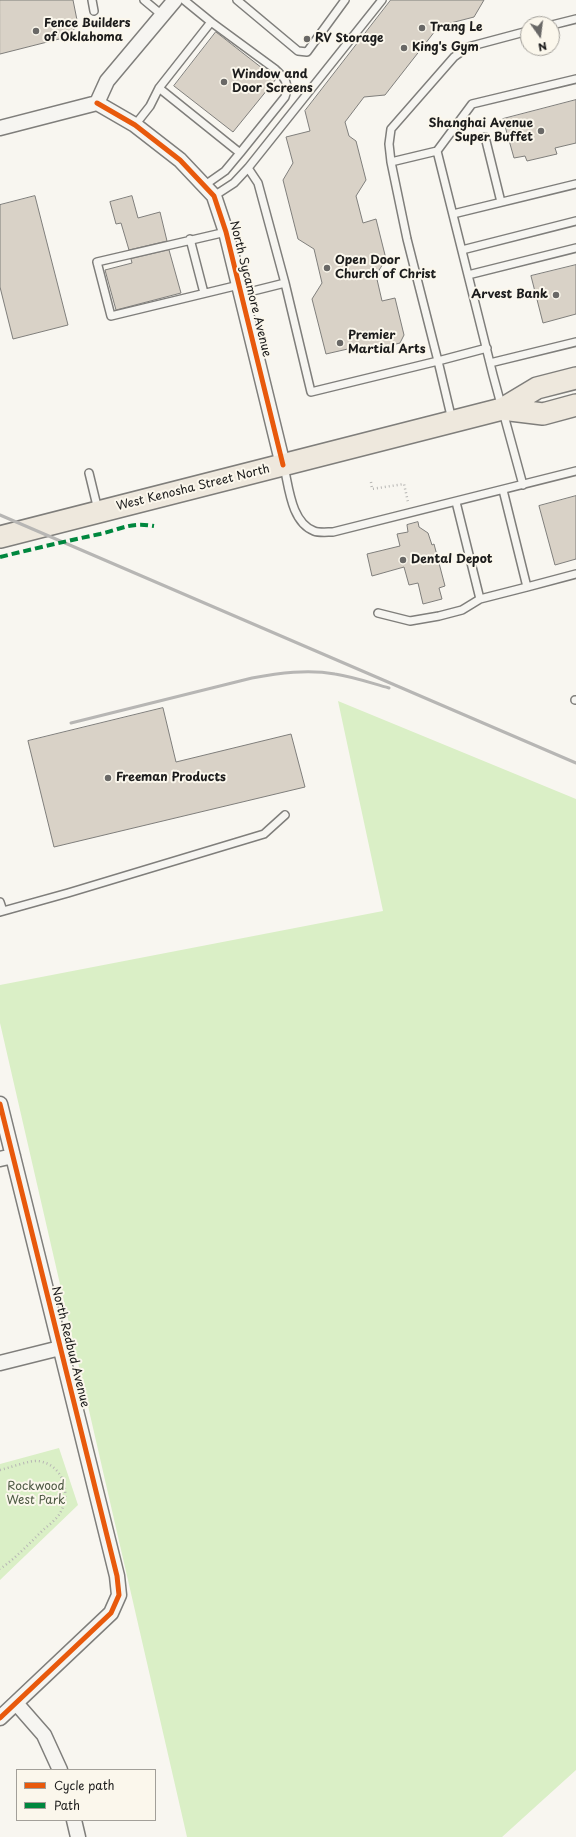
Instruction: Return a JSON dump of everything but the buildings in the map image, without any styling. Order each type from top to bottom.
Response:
[{"type":"main road","name":"West Kenosha Street North","points":[[0,537],[502,409],[537,388],[576,378]]},
{"type":"main road","name":"West Kenosha Street North","points":[[502,409],[543,414],[576,405]]},
{"type":"street","points":[[0,128],[97,103],[107,81],[174,0]]},
{"type":"street","name":"North Sycamore Avenue","points":[[97,103],[135,125],[180,160],[214,196],[226,232],[283,465]]},
{"type":"street","name":"North Redbud Avenue","points":[[0,1104],[6,1158],[60,1348],[117,1576],[119,1596],[111,1613],[16,1703]]},
{"type":"street","points":[[0,1364],[60,1348]]},
{"type":"street","points":[[0,1718],[16,1703],[44,1735],[60,1769]]},
{"type":"street","points":[[74,1821],[78,1837]]},
{"type":"lane","points":[[92,0],[94,11]]},
{"type":"lane","points":[[144,0],[162,15]]},
{"type":"lane","points":[[184,0],[275,70],[284,78],[288,90],[285,97],[225,171],[205,185]]},
{"type":"lane","points":[[237,0],[298,51],[307,52],[345,0]]},
{"type":"lane","points":[[214,196],[234,183],[248,168],[382,0]]},
{"type":"lane","points":[[560,23],[576,19]]},
{"type":"lane","points":[[135,125],[150,106],[159,88],[212,22]]},
{"type":"lane","points":[[452,422],[438,360],[407,239],[391,162],[389,144],[391,129],[454,57],[468,47],[520,33]]},
{"type":"lane","points":[[391,162],[437,151],[472,104],[576,79]]},
{"type":"lane","points":[[159,88],[240,153]]},
{"type":"lane","points":[[485,137],[501,202]]},
{"type":"lane","points":[[437,151],[490,364],[523,485]]},
{"type":"lane","points":[[248,168],[258,183],[285,283],[311,392],[487,348]]},
{"type":"lane","points":[[453,214],[576,184]]},
{"type":"lane","points":[[462,250],[576,221]]},
{"type":"lane","points":[[226,232],[190,239],[97,262],[111,316],[204,293],[285,283]]},
{"type":"lane","points":[[190,239],[204,293]]},
{"type":"lane","points":[[468,276],[576,248]]},
{"type":"lane","points":[[490,364],[576,342]]},
{"type":"lane","points":[[283,465],[295,511],[303,524],[314,531],[333,532],[576,471]]},
{"type":"lane","points":[[89,473],[99,512]]},
{"type":"lane","points":[[503,490],[527,587]]},
{"type":"lane","points":[[456,502],[480,600]]},
{"type":"lane","points":[[378,614],[410,621],[439,616],[462,610],[480,600],[576,574]]},
{"type":"lane","points":[[0,902],[1,911],[68,893],[264,834],[285,815]]},
{"type":"path","points":[[371,482],[372,489],[404,484],[411,513]]},
{"type":"path","points":[[0,1470],[37,1460],[56,1468],[61,1475],[65,1490],[65,1504],[60,1515],[12,1560],[0,1569]]},
{"type":"green space","points":[[338,701],[576,799],[576,1770],[502,1837],[187,1837],[0,1023],[0,985],[383,911]]},
{"type":"green space","name":"Rockwood West Park","points":[[59,1448],[78,1505],[0,1580],[0,1464]]},
{"type":"railway","points":[[0,515],[576,763]]},
{"type":"railway","points":[[71,723],[252,678],[283,673],[314,672],[335,674],[389,688]]},
{"type":"marked path","points":[[0,557],[100,534],[132,525],[154,526]]},
{"type":"cycle path","points":[[97,103],[135,125],[180,160],[214,196],[226,232],[283,465]]},
{"type":"cycle path","points":[[0,1104],[117,1576],[119,1595],[111,1613],[0,1718]]},
{"type":"place","name":"Trang Le","points":[[422,28]]},
{"type":"place","name":"Fence Builders of Oklahoma","points":[[36,31]]},
{"type":"place","name":"RV Storage","points":[[307,39]]},
{"type":"place","name":"King's Gym","points":[[404,48]]},
{"type":"place","name":"Window and Door Screens","points":[[224,82]]},
{"type":"place","name":"Shanghai Avenue Super Buffet","points":[[541,131]]},
{"type":"place","name":"Open Door Church of Christ","points":[[327,268]]},
{"type":"place","name":"Arvest Bank","points":[[556,295]]},
{"type":"place","name":"Premier Martial Arts","points":[[340,343]]},
{"type":"place","name":"Dental Depot","points":[[403,560]]},
{"type":"place","name":"Freeman Products","points":[[108,778]]}]
